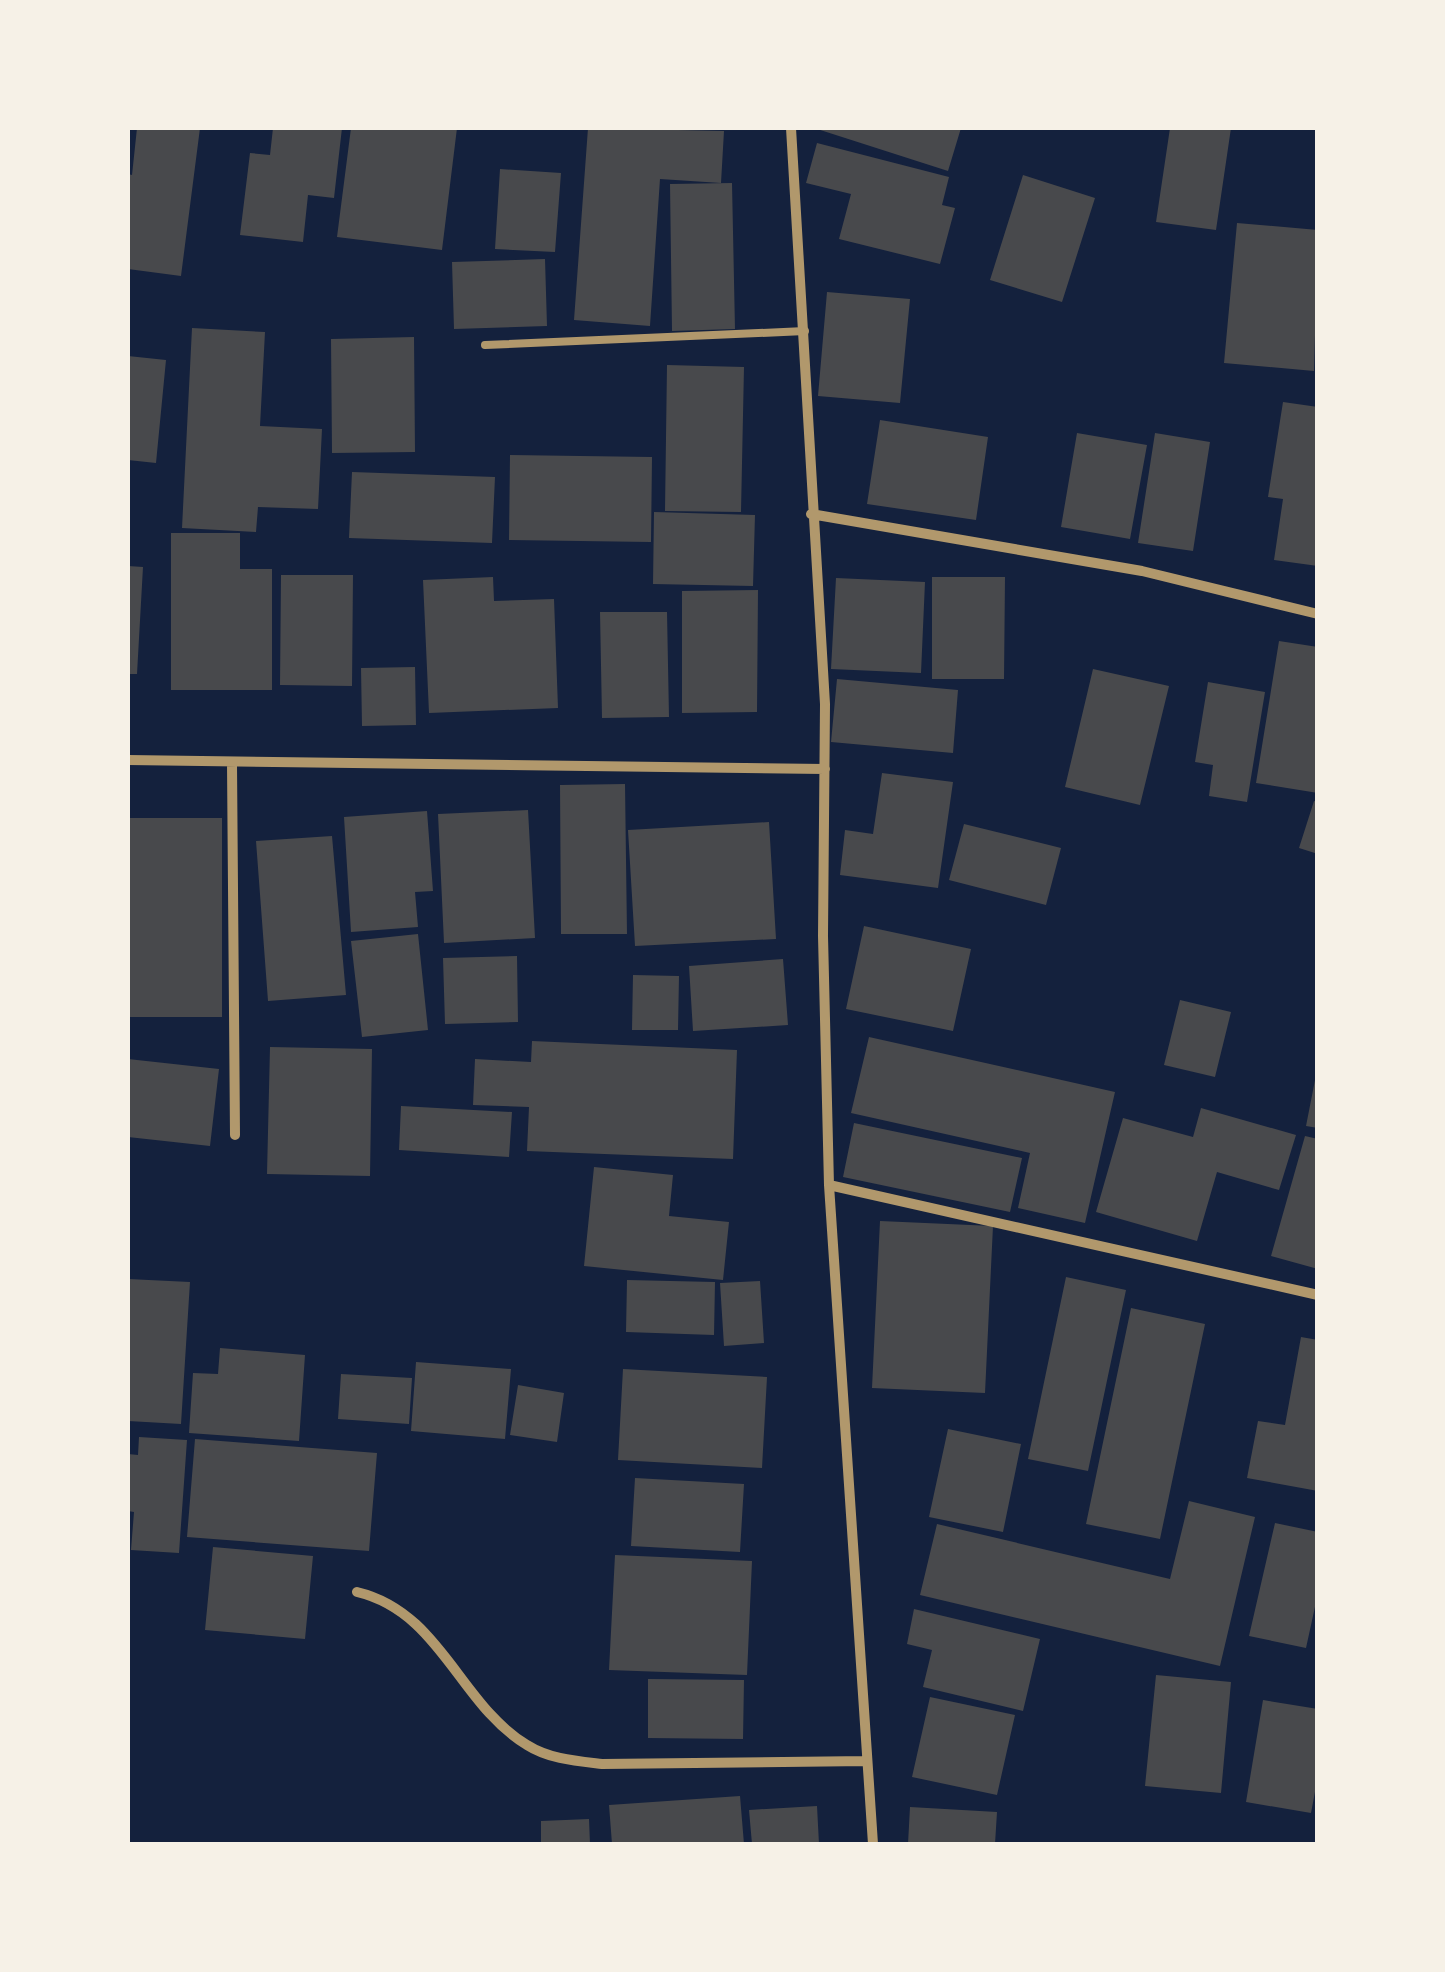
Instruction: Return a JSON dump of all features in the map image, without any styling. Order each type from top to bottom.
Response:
[{"type":"street","points":[[792,128],[805,331],[811,514],[825,704],[823,936],[830,1185],[873,1844]]},
{"type":"street","points":[[811,514],[1142,572],[1318,614]]},
{"type":"street","points":[[128,760],[825,769]]},
{"type":"street","points":[[232,764],[235,1135]]},
{"type":"street","points":[[830,1185],[1318,1295]]},
{"type":"street","points":[[357,1592],[384,1598],[424,1629],[508,1732],[528,1747],[558,1758],[602,1764],[867,1761]]},
{"type":"lane","points":[[485,344],[805,331]]},
{"type":"building","points":[[137,128],[200,128],[181,276],[128,269],[128,174],[132,175]]},
{"type":"building","points":[[273,128],[342,128],[334,198],[308,195],[303,242],[240,235],[250,153],[270,155]]},
{"type":"building","points":[[351,128],[457,128],[442,250],[337,237]]},
{"type":"building","points":[[588,128],[724,131],[721,183],[660,179],[650,326],[574,320]]},
{"type":"building","points":[[814,128],[961,128],[948,171]]},
{"type":"building","points":[[1170,128],[1231,128],[1216,230],[1156,222]]},
{"type":"building","points":[[817,143],[949,177],[942,205],[955,208],[940,264],[839,239],[851,194],[806,183]]},
{"type":"building","points":[[500,169],[561,173],[555,252],[495,249]]},
{"type":"building","points":[[1023,175],[1095,198],[1062,302],[990,280]]},
{"type":"building","points":[[732,183],[735,329],[672,331],[670,184]]},
{"type":"building","points":[[1237,223],[1318,230],[1314,371],[1224,363]]},
{"type":"building","points":[[545,259],[547,326],[454,329],[452,262]]},
{"type":"building","points":[[827,292],[910,299],[900,403],[818,396]]},
{"type":"building","points":[[192,328],[265,332],[260,426],[322,429],[318,509],[258,507],[256,532],[182,528]]},
{"type":"building","points":[[414,337],[415,452],[332,453],[331,339]]},
{"type":"building","points":[[128,356],[166,360],[156,463],[128,460]]},
{"type":"building","points":[[667,365],[744,367],[741,512],[665,511]]},
{"type":"building","points":[[1283,402],[1318,407],[1318,566],[1274,560],[1283,499],[1268,497]]},
{"type":"building","points":[[880,420],[988,437],[976,520],[867,504]]},
{"type":"building","points":[[1077,433],[1147,445],[1130,539],[1061,527]]},
{"type":"building","points":[[1155,433],[1210,442],[1193,551],[1138,543]]},
{"type":"building","points":[[510,455],[652,457],[651,542],[509,540]]},
{"type":"building","points":[[352,472],[495,477],[492,543],[349,538]]},
{"type":"building","points":[[654,512],[755,515],[753,586],[653,584]]},
{"type":"building","points":[[171,533],[240,533],[240,569],[272,569],[272,690],[171,690]]},
{"type":"building","points":[[128,566],[143,567],[137,674],[128,674]]},
{"type":"building","points":[[281,575],[353,575],[352,686],[280,685]]},
{"type":"building","points":[[493,577],[494,601],[554,599],[558,708],[429,713],[423,580]]},
{"type":"building","points":[[932,577],[1005,577],[1004,679],[932,679]]},
{"type":"building","points":[[836,578],[925,582],[921,673],[831,669]]},
{"type":"building","points":[[758,590],[757,712],[682,713],[682,591]]},
{"type":"building","points":[[600,612],[667,612],[669,717],[602,718]]},
{"type":"building","points":[[1279,641],[1318,647],[1318,793],[1256,783]]},
{"type":"building","points":[[415,667],[416,725],[362,726],[361,668]]},
{"type":"building","points":[[1093,669],[1169,686],[1140,805],[1065,787]]},
{"type":"building","points":[[837,679],[958,690],[953,753],[831,742]]},
{"type":"building","points":[[1208,682],[1265,692],[1247,802],[1209,796],[1213,765],[1195,762]]},
{"type":"building","points":[[882,773],[953,782],[938,888],[840,875],[845,830],[873,834]]},
{"type":"building","points":[[625,784],[627,934],[561,934],[560,785]]},
{"type":"building","points":[[1314,801],[1318,802],[1318,854],[1299,848]]},
{"type":"building","points":[[528,810],[535,938],[444,943],[438,814]]},
{"type":"building","points":[[427,811],[433,891],[415,892],[418,927],[351,932],[344,817]]},
{"type":"building","points":[[128,818],[222,818],[222,1017],[128,1017]]},
{"type":"building","points":[[769,822],[776,939],[635,946],[628,830]]},
{"type":"building","points":[[964,824],[1061,848],[1046,905],[949,880]]},
{"type":"building","points":[[332,836],[346,995],[268,1001],[256,841]]},
{"type":"building","points":[[864,926],[971,949],[953,1031],[846,1009]]},
{"type":"building","points":[[418,934],[428,1030],[362,1037],[351,941]]},
{"type":"building","points":[[517,956],[518,1022],[445,1024],[443,958]]},
{"type":"building","points":[[783,959],[788,1025],[693,1031],[689,966]]},
{"type":"building","points":[[633,975],[679,976],[678,1030],[632,1030]]},
{"type":"building","points":[[1180,1000],[1231,1012],[1215,1077],[1164,1065]]},
{"type":"building","points":[[869,1037],[1115,1092],[1085,1223],[1018,1208],[1030,1153],[851,1113]]},
{"type":"building","points":[[532,1041],[737,1050],[733,1159],[527,1151],[529,1107],[473,1105],[475,1059],[531,1062]]},
{"type":"building","points":[[270,1047],[372,1049],[370,1176],[267,1174]]},
{"type":"building","points":[[128,1059],[219,1069],[210,1146],[128,1137]]},
{"type":"building","points":[[1318,1076],[1318,1128],[1306,1126]]},
{"type":"building","points":[[401,1106],[512,1112],[509,1157],[399,1150]]},
{"type":"building","points":[[1201,1108],[1296,1135],[1279,1190],[1217,1172],[1197,1241],[1096,1212],[1123,1118],[1193,1137]]},
{"type":"building","points":[[854,1123],[1022,1158],[1010,1212],[843,1177]]},
{"type":"building","points":[[1305,1136],[1318,1139],[1318,1269],[1271,1256]]},
{"type":"building","points":[[594,1167],[673,1175],[669,1216],[729,1222],[723,1280],[584,1266]]},
{"type":"building","points":[[880,1221],[993,1226],[985,1393],[872,1388]]},
{"type":"building","points":[[1066,1277],[1126,1290],[1088,1471],[1028,1459]]},
{"type":"building","points":[[128,1279],[190,1282],[181,1424],[128,1421]]},
{"type":"building","points":[[627,1280],[715,1282],[714,1335],[626,1332]]},
{"type":"building","points":[[760,1281],[764,1343],[724,1346],[720,1283]]},
{"type":"building","points":[[1131,1308],[1205,1324],[1160,1539],[1086,1524]]},
{"type":"building","points":[[1301,1337],[1318,1340],[1318,1491],[1247,1478],[1258,1421],[1285,1425]]},
{"type":"building","points":[[220,1348],[305,1355],[299,1441],[189,1433],[193,1373],[218,1374]]},
{"type":"building","points":[[416,1362],[511,1369],[505,1439],[411,1431]]},
{"type":"building","points":[[623,1369],[767,1377],[762,1468],[618,1460]]},
{"type":"building","points":[[341,1374],[412,1378],[409,1424],[338,1419]]},
{"type":"building","points":[[518,1385],[564,1393],[557,1442],[510,1435]]},
{"type":"building","points":[[948,1429],[1021,1444],[1003,1532],[929,1517]]},
{"type":"building","points":[[139,1437],[187,1440],[179,1553],[131,1550],[134,1512],[128,1511],[128,1454],[138,1455]]},
{"type":"building","points":[[195,1439],[377,1453],[369,1551],[187,1537]]},
{"type":"building","points":[[635,1478],[744,1484],[740,1552],[631,1546]]},
{"type":"building","points":[[1189,1501],[1255,1517],[1220,1666],[920,1595],[937,1524],[1170,1579]]},
{"type":"building","points":[[1275,1523],[1318,1532],[1318,1593],[1306,1648],[1249,1636]]},
{"type":"building","points":[[213,1547],[313,1556],[305,1639],[205,1630]]},
{"type":"building","points":[[615,1555],[752,1561],[747,1675],[609,1670]]},
{"type":"building","points":[[914,1609],[1040,1639],[1023,1711],[923,1687],[932,1650],[907,1644]]},
{"type":"building","points":[[1156,1675],[1231,1682],[1221,1793],[1145,1786]]},
{"type":"building","points":[[648,1679],[744,1680],[743,1739],[648,1738]]},
{"type":"building","points":[[930,1697],[1015,1715],[997,1795],[912,1777]]},
{"type":"building","points":[[1263,1700],[1318,1709],[1318,1776],[1311,1813],[1246,1802]]},
{"type":"building","points":[[740,1796],[744,1844],[612,1844],[609,1805]]},
{"type":"building","points":[[817,1806],[819,1844],[752,1844],[749,1810]]},
{"type":"building","points":[[910,1807],[997,1812],[995,1844],[908,1844]]},
{"type":"building","points":[[589,1819],[590,1844],[541,1844],[541,1821]]}]
